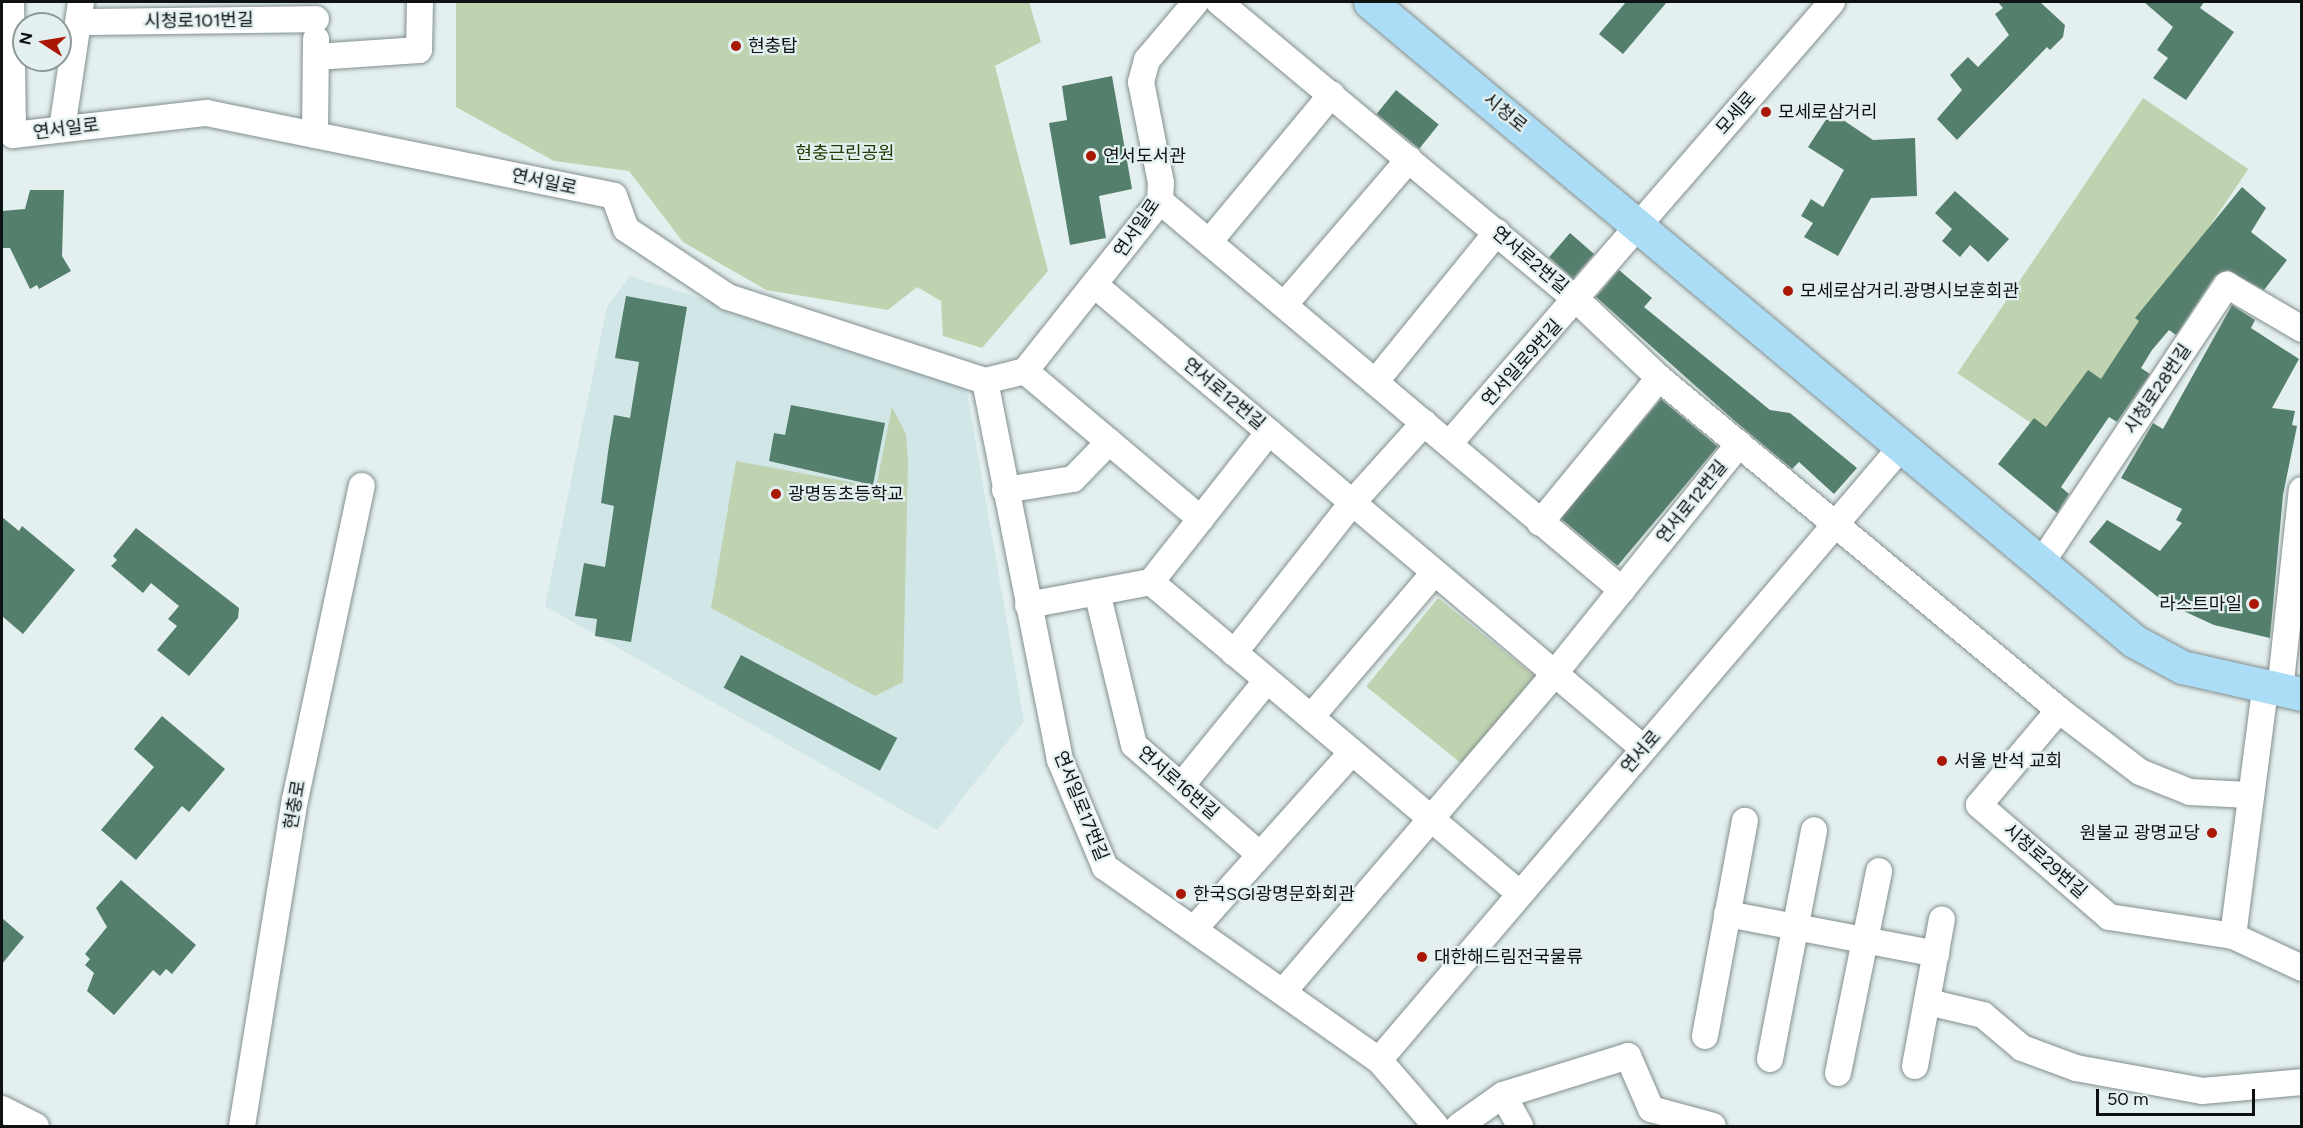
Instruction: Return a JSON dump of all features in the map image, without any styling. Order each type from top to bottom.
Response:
[{"type":"main road","name":"시청로","points":[[1370,2],[1640,224],[1904,446],[2040,565],[2144,647],[2182,667],[2282,691]]},
{"type":"street","name":"연서일로","points":[[11,2],[13,135],[207,113],[614,196],[626,229],[728,297],[985,381]]},
{"type":"street","points":[[316,57],[419,50],[420,2]]},
{"type":"street","name":"연서일로","points":[[1024,371],[1096,286],[1160,201],[1161,183],[1141,81],[1148,60],[1196,2]]},
{"type":"street","name":"연서로2번길","points":[[1219,2],[1578,301],[1659,378],[1837,522]]},
{"type":"street","name":"모세로","points":[[1640,224],[1832,2]]},
{"type":"street","name":"시청로101번길","points":[[81,12],[316,10],[315,135]]},
{"type":"street","points":[[62,129],[72,46],[81,12]]},
{"type":"street","points":[[1209,242],[1332,94]]},
{"type":"street","points":[[1284,305],[1409,159]]},
{"type":"street","points":[[1160,201],[1622,590]]},
{"type":"street","name":"연서일로9번길","points":[[1449,444],[1578,301],[1640,224]]},
{"type":"street","points":[[1376,381],[1497,232]]},
{"type":"street","name":"시청로28번길","points":[[2040,565],[2227,285],[2301,329]]},
{"type":"street","name":"연서로12번길","points":[[1096,286],[1644,749]]},
{"type":"street","points":[[985,381],[1024,371],[1201,519]]},
{"type":"street","points":[[1540,523],[1659,378]]},
{"type":"street","name":"연서일로17번길","points":[[985,381],[1060,760],[1105,867],[1379,1060],[1436,1126]]},
{"type":"street","points":[[1234,653],[1352,503],[1424,423]]},
{"type":"street","points":[[1028,605],[1151,582],[1269,432]]},
{"type":"street","points":[[1005,490],[1073,479],[1109,442]]},
{"type":"street","name":"연서로12번길","points":[[1430,818],[1555,673],[1739,444]]},
{"type":"street","name":"연서로","points":[[1379,1060],[1518,893],[1904,446]]},
{"type":"street","name":"현충로","points":[[242,1126],[295,800],[362,486]]},
{"type":"street","points":[[2233,936],[2249,795],[2282,691],[2301,490]]},
{"type":"street","points":[[1837,522],[2058,710],[2140,772],[2190,792],[2249,795]]},
{"type":"street","points":[[1311,717],[1434,573]]},
{"type":"street","points":[[1151,582],[1518,893]]},
{"type":"street","name":"연서로16번길","points":[[1097,592],[1134,745],[1258,854]]},
{"type":"street","points":[[1180,786],[1267,680]]},
{"type":"street","name":"시청로29번길","points":[[2058,710],[1979,805],[2109,917],[2233,936],[2301,968]]},
{"type":"street","points":[[1194,929],[1258,854],[1352,752]]},
{"type":"street","points":[[1283,992],[1430,818]]},
{"type":"street","points":[[1705,1036],[1745,821]]},
{"type":"street","points":[[1770,1059],[1814,830]]},
{"type":"street","points":[[1838,1073],[1879,871]]},
{"type":"street","points":[[1727,914],[1936,954]]},
{"type":"street","points":[[1916,1066],[1942,919]]},
{"type":"street","points":[[1928,1002],[1983,1015],[2022,1048],[2076,1068],[2202,1091],[2301,1083]]},
{"type":"street","points":[[1459,1126],[1503,1095],[1628,1056],[1651,1109],[1713,1126]]},
{"type":"street","points":[[1503,1095],[1520,1126]]},
{"type":"street","points":[[2,1109],[36,1126]]},
{"type":"shaded area","name":"광명동초등학교","points":[[630,276],[965,381],[1024,721],[937,830],[545,606],[607,307]]},
{"type":"green space","name":"현충근린공원","points":[[456,2],[1029,2],[1041,42],[995,66],[1048,271],[982,348],[943,336],[941,301],[917,287],[888,310],[766,290],[683,242],[629,171],[554,161],[456,107]]},
{"type":"green space","points":[[2143,98],[2248,169],[2063,444],[1957,373]]},
{"type":"green space","points":[[892,407],[906,434],[908,462],[903,682],[875,696],[711,608],[736,461],[876,487]]},
{"type":"green space","points":[[1438,598],[1534,676],[1463,765],[1366,687]]},
{"type":"building","points":[[1626,2],[1667,2],[1623,54],[1599,34]]},
{"type":"building","points":[[1998,2],[2040,2],[2065,25],[2063,37],[2050,50],[2047,47],[1957,140],[1937,119],[1962,90],[1950,75],[1968,57],[1978,67],[2009,35],[1995,14],[2003,8]]},
{"type":"building","points":[[2144,2],[2204,2],[2200,8],[2234,32],[2186,100],[2153,78],[2168,58],[2157,50],[2173,27]]},
{"type":"building","name":"연서도서관","points":[[1112,76],[1132,189],[1099,196],[1106,238],[1070,245],[1049,123],[1067,120],[1062,86]]},
{"type":"building","points":[[1396,90],[1439,125],[1419,149],[1376,114]]},
{"type":"building","points":[[1831,112],[1873,140],[1915,138],[1917,196],[1871,198],[1838,256],[1804,237],[1813,223],[1801,216],[1811,199],[1823,207],[1844,170],[1808,147]]},
{"type":"building","points":[[2242,187],[2266,208],[2251,232],[2287,260],[2264,290],[2228,270],[2215,276],[2176,335],[2169,330],[2152,350],[2141,368],[2150,374],[2117,422],[2109,417],[2061,487],[2069,494],[2057,513],[1998,464],[2034,418],[2046,427],[2088,370],[2101,379],[2139,321],[2135,318]]},
{"type":"building","points":[[30,190],[64,190],[62,256],[71,271],[39,289],[37,285],[30,289],[10,248],[2,248],[2,211],[25,209]]},
{"type":"building","points":[[1955,191],[2009,239],[1988,262],[1970,245],[1960,257],[1942,241],[1952,229],[1935,213]]},
{"type":"building","points":[[1570,233],[1594,254],[1573,278],[1549,257]]},
{"type":"building","points":[[1619,270],[1652,298],[1644,307],[1770,410],[1790,413],[1857,468],[1834,494],[1799,462],[1792,469],[1596,297]]},
{"type":"building","points":[[626,296],[687,307],[631,642],[595,636],[597,619],[575,616],[584,563],[605,567],[614,506],[601,503],[609,445],[614,415],[630,418],[639,362],[615,358]]},
{"type":"building","points":[[2232,305],[2255,320],[2251,328],[2299,359],[2272,408],[2295,411],[2292,425],[2297,426],[2283,495],[2270,638],[2214,625],[2164,602],[2089,542],[2107,520],[2160,551],[2182,523],[2176,520],[2182,509],[2121,478],[2153,423],[2163,429]]},
{"type":"building","points":[[1661,399],[1718,447],[1617,566],[1561,519]]},
{"type":"building","points":[[791,405],[885,423],[873,485],[769,461],[774,433],[785,435]]},
{"type":"building","points":[[2,517],[19,531],[22,526],[75,570],[23,634],[2,616]]},
{"type":"building","points":[[136,528],[239,608],[238,618],[189,676],[157,650],[177,626],[168,619],[179,606],[151,583],[143,593],[111,566],[117,560],[113,556]]},
{"type":"building","points":[[741,655],[897,738],[880,771],[724,688]]},
{"type":"building","points":[[162,716],[225,769],[189,812],[182,806],[136,860],[101,830],[154,767],[134,749]]},
{"type":"building","points":[[121,880],[196,945],[172,974],[166,969],[160,976],[153,970],[114,1015],[87,991],[94,973],[85,965],[90,959],[85,954],[107,927],[96,908]]},
{"type":"building","points":[[2,918],[24,937],[2,964]]},
{"type":"place","name":"현충탑","points":[[736,46]]},
{"type":"place","name":"모세로삼거리","points":[[1766,112]]},
{"type":"place","name":"연서도서관","points":[[1091,156]]},
{"type":"place","name":"모세로삼거리.광명시보훈회관","points":[[1788,291]]},
{"type":"place","name":"광명동초등학교","points":[[776,494]]},
{"type":"place","name":"라스트마일","points":[[2254,604]]},
{"type":"place","name":"서울 반석 교회","points":[[1942,761]]},
{"type":"place","name":"원불교 광명교당","points":[[2212,833]]},
{"type":"place","name":"한국SGI광명문화회관","points":[[1181,894]]},
{"type":"place","name":"대한해드림전국물류","points":[[1422,957]]}]
